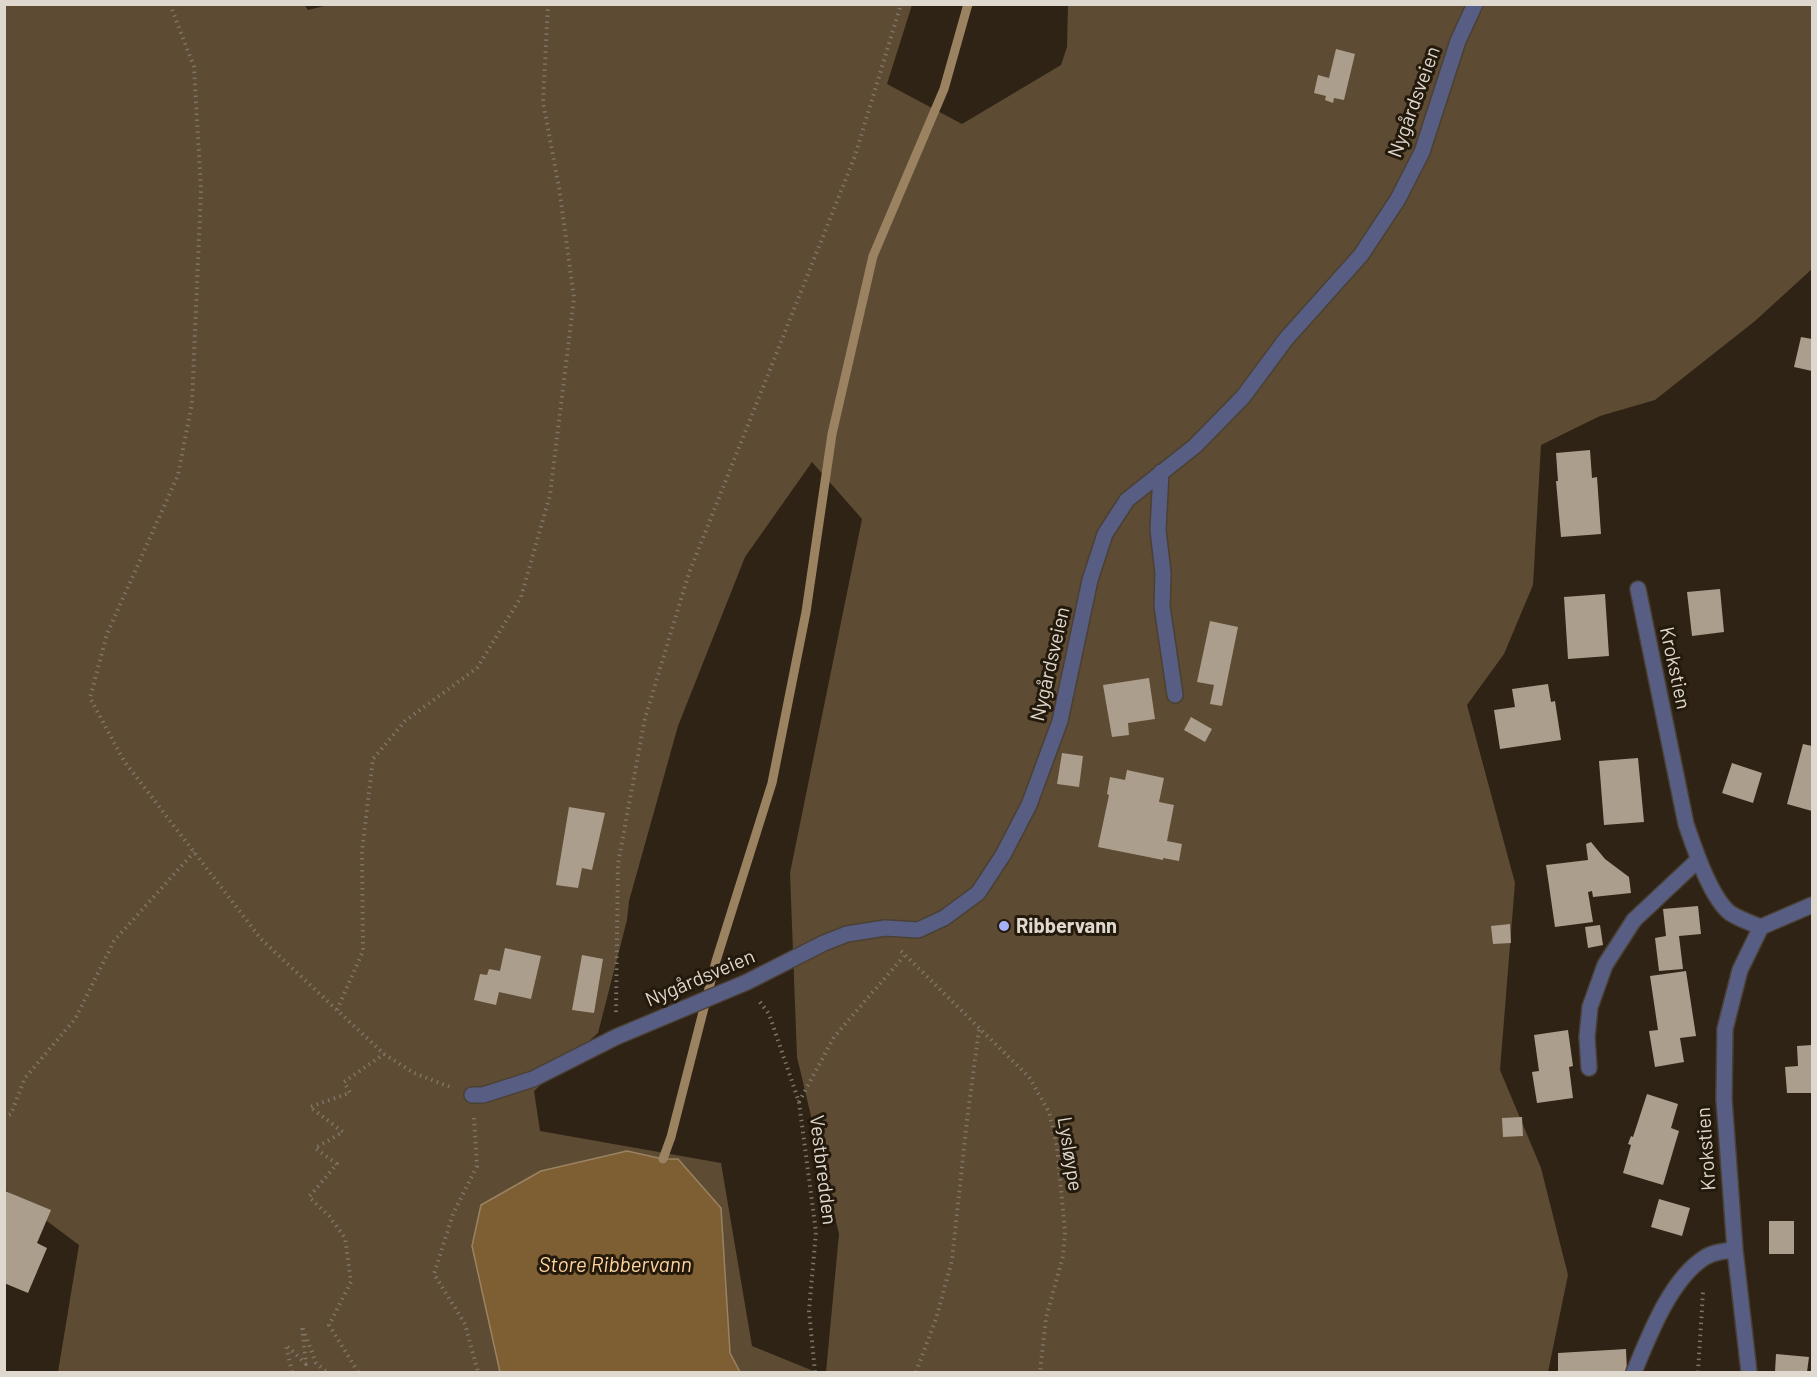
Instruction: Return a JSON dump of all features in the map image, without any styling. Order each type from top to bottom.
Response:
[{"type":"street","name":"Nygårdsveien","points":[[472,1095],[483,1095],[534,1079],[616,1037],[747,982],[824,943],[847,934],[885,928],[918,930],[944,918],[978,893],[1004,855],[1029,805],[1060,721],[1090,580],[1106,534],[1126,500],[1195,446],[1243,397],[1286,339],[1361,255],[1398,200],[1422,152],[1458,41],[1475,4]]},
{"type":"street","points":[[1161,472],[1158,530],[1163,573],[1162,606],[1175,695]]},
{"type":"street","name":"Krokstien","points":[[1638,589],[1686,824],[1698,860],[1717,895],[1730,912],[1761,927],[1740,970],[1725,1029],[1724,1099],[1735,1250],[1749,1372]]},
{"type":"street","points":[[1589,1068],[1587,1037],[1590,1007],[1605,965],[1634,920],[1698,860]]},
{"type":"street","points":[[1761,927],[1812,905]]},
{"type":"street","points":[[1634,1372],[1671,1291],[1690,1269],[1705,1257],[1720,1251],[1735,1250]]},
{"type":"path","points":[[170,4],[194,67],[200,178],[192,403],[178,476],[107,634],[90,698],[124,761],[261,939],[384,1054],[414,1073],[472,1095],[477,1166],[453,1214],[434,1274],[465,1324],[478,1372]]},
{"type":"path","points":[[337,1010],[363,951],[362,851],[373,759],[405,721],[477,668],[521,597],[550,495],[574,298],[560,187],[543,102],[548,4]]},
{"type":"path","points":[[616,1037],[618,864],[645,718],[689,573],[855,156],[901,4]]},
{"type":"path","points":[[4,1118],[11,1114],[25,1078],[75,1019],[114,941],[194,852]]},
{"type":"path","name":"Lysløype","points":[[885,928],[904,956],[1029,1077],[1049,1112],[1058,1146],[1065,1232],[1063,1256],[1046,1318],[1040,1372]]},
{"type":"path","points":[[799,1102],[834,1037],[904,956]]},
{"type":"path","name":"Vestbredden","points":[[747,982],[769,1014],[799,1102],[816,1232],[809,1311],[814,1372]]},
{"type":"path","points":[[916,1372],[936,1319],[952,1260],[979,1029]]},
{"type":"path","points":[[358,1372],[329,1325],[351,1282],[345,1238],[329,1216],[309,1197],[337,1164],[315,1148],[343,1132],[310,1107],[350,1093],[344,1082],[384,1054]]},
{"type":"path","points":[[1698,1372],[1705,1257]]},
{"type":"path","points":[[292,1372],[286,1345],[306,1364],[302,1326],[316,1363],[327,1372]]},
{"type":"shaded area","points":[[304,4],[308,10],[332,4],[912,5],[887,84],[962,124],[1061,65],[1067,47],[1068,5],[1812,5],[1812,269],[1755,321],[1655,400],[1600,416],[1541,445],[1533,585],[1504,654],[1467,705],[1515,883],[1500,1070],[1541,1168],[1568,1275],[1548,1372],[826,1372],[839,1234],[797,1057],[790,873],[862,519],[812,462],[745,557],[678,726],[629,901],[627,920],[598,1033],[534,1091],[540,1131],[721,1163],[752,1346],[816,1372],[740,1372],[730,1353],[721,1208],[678,1159],[663,1159],[627,1151],[472,1246],[500,1372],[58,1372],[79,1245],[4,1189],[4,5]]},
{"type":"water","name":"Store Ribbervann","points":[[627,1151],[663,1159],[678,1159],[721,1208],[730,1353],[740,1372],[500,1372],[472,1246],[481,1205],[541,1171]]},
{"type":"building","points":[[1336,49],[1355,54],[1344,100],[1334,98],[1333,103],[1325,100],[1326,96],[1314,93],[1318,75],[1329,78]]},
{"type":"building","points":[[1801,337],[1812,339],[1812,371],[1794,367]]},
{"type":"building","points":[[1590,450],[1592,478],[1597,477],[1601,534],[1561,537],[1556,453]]},
{"type":"building","points":[[1720,589],[1724,632],[1692,636],[1687,592]]},
{"type":"building","points":[[1605,594],[1609,656],[1568,659],[1564,597]]},
{"type":"building","points":[[1210,621],[1238,627],[1222,706],[1210,704],[1214,685],[1197,682]]},
{"type":"building","points":[[1149,678],[1155,719],[1128,723],[1129,735],[1112,737],[1103,685]]},
{"type":"building","points":[[1548,684],[1551,702],[1555,701],[1561,740],[1500,749],[1494,710],[1515,707],[1512,689]]},
{"type":"building","points":[[1191,717],[1212,729],[1205,742],[1184,730]]},
{"type":"building","points":[[1803,744],[1812,746],[1812,811],[1787,804]]},
{"type":"building","points":[[1062,753],[1083,756],[1079,787],[1057,784]]},
{"type":"building","points":[[1638,758],[1644,822],[1604,825],[1599,761]]},
{"type":"building","points":[[1732,763],[1762,773],[1753,803],[1722,793]]},
{"type":"building","points":[[1127,770],[1164,778],[1159,802],[1174,805],[1167,841],[1182,844],[1179,861],[1098,847],[1109,795],[1107,794],[1110,777],[1125,780]]},
{"type":"building","points":[[569,807],[605,813],[592,870],[582,868],[578,888],[556,885]]},
{"type":"building","points":[[1591,842],[1605,859],[1629,877],[1631,893],[1593,897],[1592,891],[1588,892],[1593,922],[1555,927],[1546,865],[1588,860],[1586,844]]},
{"type":"building","points":[[1698,906],[1701,934],[1679,936],[1683,969],[1659,971],[1655,938],[1666,936],[1663,909]]},
{"type":"building","points":[[1510,924],[1511,943],[1493,944],[1491,926]]},
{"type":"building","points":[[1600,925],[1603,945],[1588,948],[1585,927]]},
{"type":"building","points":[[505,948],[541,956],[531,999],[499,992],[496,1005],[474,1000],[480,974],[487,975],[489,969],[500,971]]},
{"type":"building","points":[[582,955],[603,959],[594,1013],[572,1010]]},
{"type":"building","points":[[1686,971],[1696,1036],[1680,1038],[1684,1062],[1655,1067],[1649,1031],[1658,1030],[1650,976]]},
{"type":"building","points":[[1568,1030],[1573,1066],[1569,1067],[1573,1098],[1537,1103],[1532,1072],[1539,1071],[1534,1035]]},
{"type":"building","points":[[1812,1045],[1812,1093],[1787,1093],[1785,1067],[1798,1066],[1797,1046]]},
{"type":"building","points":[[1647,1094],[1678,1104],[1671,1128],[1679,1131],[1663,1185],[1623,1173],[1631,1145],[1628,1144],[1631,1136],[1633,1137]]},
{"type":"building","points":[[1522,1117],[1523,1136],[1503,1137],[1502,1118]]},
{"type":"building","points":[[5,1191],[51,1210],[37,1243],[47,1248],[28,1293],[4,1283]]},
{"type":"building","points":[[1659,1199],[1690,1208],[1682,1236],[1651,1227]]},
{"type":"building","points":[[1769,1221],[1794,1221],[1794,1254],[1769,1254]]},
{"type":"building","points":[[1626,1349],[1627,1372],[1558,1372],[1558,1353]]},
{"type":"building","points":[[1776,1354],[1809,1357],[1807,1372],[1775,1372]]},
{"type":"waterway","points":[[663,1159],[671,1137],[716,961],[772,783],[806,612],[832,434],[873,256],[944,89],[968,4]]},
{"type":"place","name":"Ribbervann","points":[[1004,926]]}]
